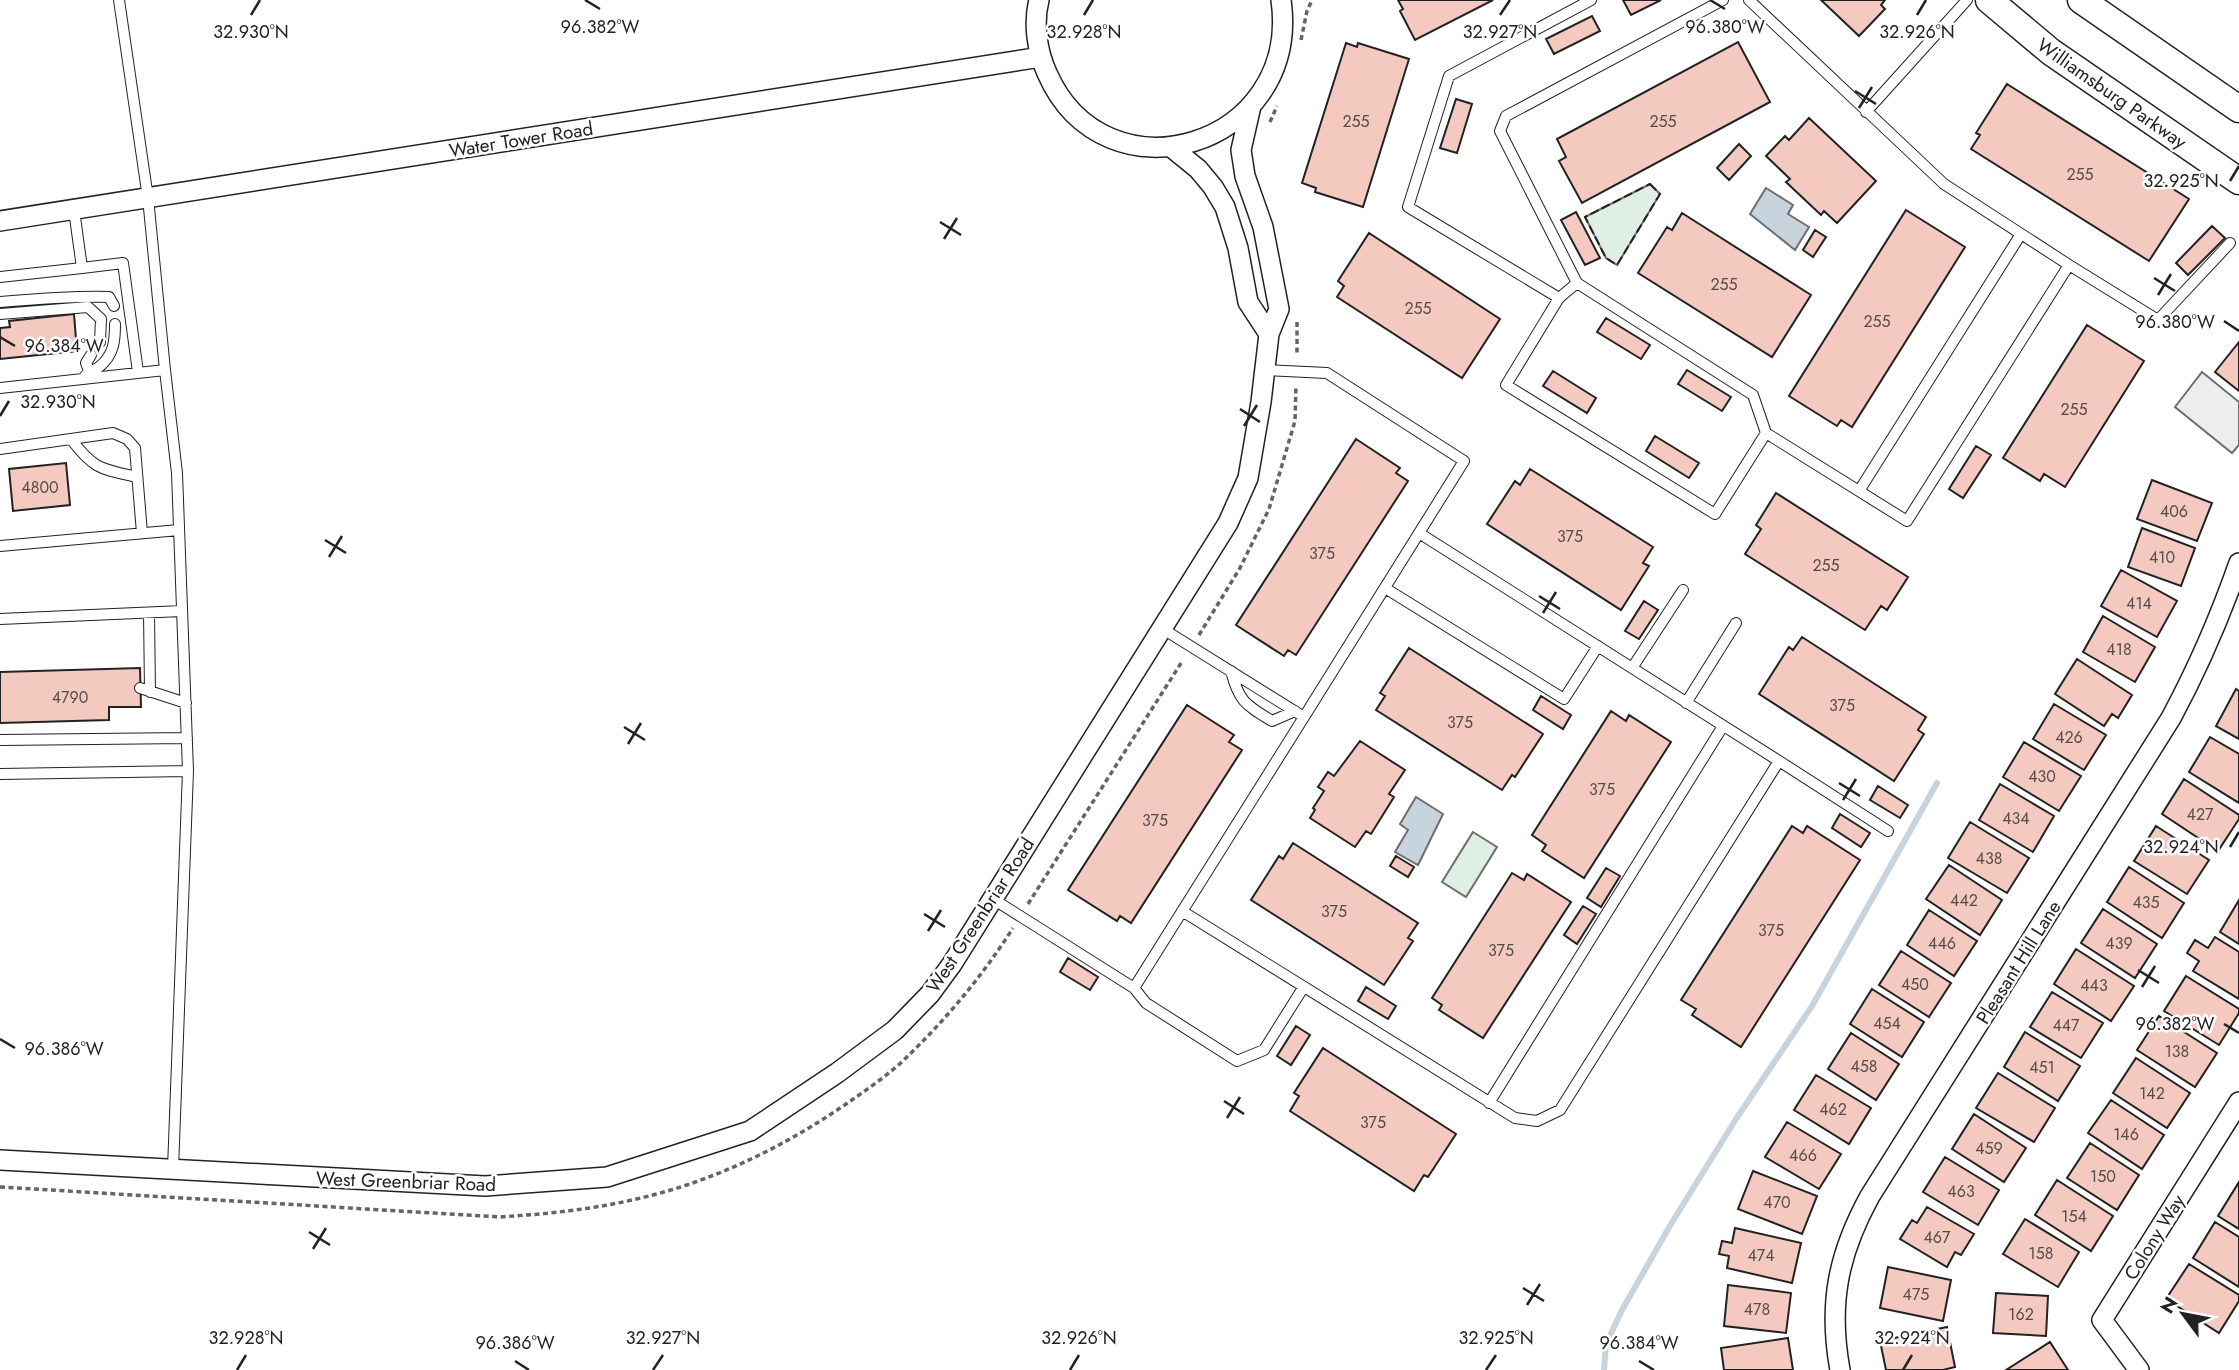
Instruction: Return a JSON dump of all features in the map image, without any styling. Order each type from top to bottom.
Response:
[{"type":"street","points":[[1039,0],[1036,26],[1041,57],[1052,84],[1063,101],[1077,116],[1111,138],[1150,147],[1191,144],[1210,137],[1229,126],[1251,106],[1271,78],[1279,58],[1285,5]]},
{"type":"street","name":"Williamsburg Parkway","points":[[1989,0],[2051,52],[2239,181]]},
{"type":"street","points":[[2081,0],[2239,108]]},
{"type":"street","name":"Water Tower Road","points":[[0,221],[1041,57]]},
{"type":"street","name":"West Greenbriar Road","points":[[0,1160],[485,1186],[607,1177],[750,1131],[837,1073],[895,1030],[930,994],[953,964],[1228,523],[1248,478],[1269,334],[1279,309],[1264,227],[1245,176],[1241,150],[1251,106]]},
{"type":"street","points":[[1171,147],[1198,169],[1214,187],[1226,207],[1238,248],[1248,302],[1269,334]]},
{"type":"street","name":"Pleasant Hill Lane","points":[[1840,1370],[1835,1344],[1835,1295],[1839,1272],[1855,1223],[2171,718],[2206,650],[2239,564]]},
{"type":"street","name":"Colony Way","points":[[2139,1370],[2102,1320],[2239,1102]]},
{"type":"lane","points":[[119,0],[148,198],[177,473],[188,771],[173,1169]]},
{"type":"lane","points":[[1559,298],[1408,208],[1449,76],[1591,0]]},
{"type":"lane","points":[[1723,0],[1506,116],[1500,131],[1577,283],[1753,395],[1766,433],[1907,521],[2069,265]]},
{"type":"lane","points":[[1749,0],[1944,184],[2158,320],[2230,243]]},
{"type":"lane","points":[[1866,112],[1967,0]]},
{"type":"lane","points":[[74,209],[82,268]]},
{"type":"lane","points":[[1859,491],[2021,234]]},
{"type":"lane","points":[[0,276],[123,263],[138,372]]},
{"type":"lane","points":[[1577,283],[1559,298],[1506,385],[1715,514],[1766,433]]},
{"type":"lane","points":[[0,302],[66,296],[97,297],[109,298],[114,306]]},
{"type":"lane","points":[[0,314],[88,307],[101,319],[100,342]]},
{"type":"lane","points":[[87,374],[98,368],[113,353],[115,324]]},
{"type":"lane","points":[[87,374],[86,363],[90,355]]},
{"type":"lane","points":[[0,388],[87,374],[165,370]]},
{"type":"lane","points":[[1134,988],[1299,714],[1385,588],[1464,461],[1327,373],[1265,370]]},
{"type":"lane","points":[[0,449],[113,433],[127,439],[135,448],[142,533]]},
{"type":"lane","points":[[71,439],[87,460],[106,470],[137,477]]},
{"type":"lane","points":[[0,546],[178,530]]},
{"type":"lane","points":[[1419,533],[1888,831]]},
{"type":"lane","points":[[1385,588],[1564,699],[1598,646]]},
{"type":"lane","points":[[1632,668],[1683,590]]},
{"type":"lane","points":[[0,619],[182,611]]},
{"type":"lane","points":[[149,613],[145,690],[186,703]]},
{"type":"lane","points":[[1686,702],[1736,623]]},
{"type":"lane","points":[[1163,629],[1299,714]]},
{"type":"lane","points":[[1231,671],[1236,690],[1245,704],[1254,710],[1272,721],[1299,714]]},
{"type":"lane","points":[[1489,1103],[1723,726]]},
{"type":"lane","points":[[0,740],[187,738]]},
{"type":"lane","points":[[1182,911],[1489,1103],[1515,1118],[1537,1121],[1560,1110],[1779,761]]},
{"type":"lane","points":[[0,774],[188,771]]},
{"type":"lane","points":[[993,900],[1134,988],[1146,1003],[1237,1061],[1264,1050],[1303,988]]},
{"type":"path","points":[[1300,45],[1312,0]]},
{"type":"path","points":[[1266,129],[1280,100]]},
{"type":"path","points":[[0,1188],[500,1217],[546,1214],[635,1200],[682,1187],[781,1145],[825,1118],[906,1058],[954,1009],[976,982],[1230,586],[1269,509],[1295,421],[1296,315]]},
{"type":"green space","points":[[1650,184],[1660,194],[1617,265],[1606,258],[1585,217]]},
{"type":"green space","points":[[1473,832],[1497,847],[1466,897],[1442,882]]},
{"type":"shaded area","points":[[1766,188],[1793,205],[1788,214],[1809,227],[1795,250],[1750,214]]},
{"type":"shaded area","points":[[2202,372],[2239,402],[2239,445],[2232,453],[2175,407]]},
{"type":"shaded area","points":[[1416,797],[1443,814],[1418,865],[1395,852],[1408,830],[1400,824]]},
{"type":"building","points":[[1398,0],[1493,0],[1415,40],[1400,11],[1403,9]]},
{"type":"building","points":[[1623,0],[1661,0],[1631,15]]},
{"type":"building","points":[[1821,0],[1885,0],[1881,5],[1885,9],[1859,36]]},
{"type":"building","points":[[1592,16],[1600,31],[1554,54],[1546,39]]},
{"type":"building","points":[[1738,42],[1770,102],[1582,203],[1559,161],[1566,157],[1557,139]]},
{"type":"building","points":[[1346,43],[1357,47],[1358,43],[1409,59],[1363,207],[1315,192],[1316,188],[1302,183]]},
{"type":"building","points":[[2007,84],[2189,199],[2149,261],[1971,149],[1980,135],[1976,133]]},
{"type":"building","points":[[1456,99],[1472,104],[1457,153],[1440,148]]},
{"type":"building","points":[[1809,118],[1876,181],[1837,223],[1824,211],[1821,215],[1786,182],[1790,179],[1766,156],[1785,136],[1789,140]]},
{"type":"building","points":[[1739,144],[1751,156],[1729,180],[1717,168]]},
{"type":"building","points":[[1906,210],[1965,247],[1852,427],[1841,420],[1837,426],[1789,396]]},
{"type":"building","points":[[1576,212],[1600,258],[1585,265],[1561,220]]},
{"type":"building","points":[[1682,213],[1811,295],[1772,357],[1638,273],[1667,227],[1672,230]]},
{"type":"building","points":[[2212,226],[2225,238],[2188,275],[2176,263]]},
{"type":"building","points":[[1815,230],[1826,237],[1813,257],[1803,250]]},
{"type":"building","points":[[1369,233],[1500,319],[1462,378],[1337,297],[1344,286],[1338,281]]},
{"type":"building","points":[[74,314],[77,351],[0,359],[0,328],[10,327],[9,321]]},
{"type":"building","points":[[1606,318],[1650,345],[1641,359],[1597,332]]},
{"type":"building","points":[[2087,325],[2144,361],[2065,487],[2044,474],[2040,481],[2003,458]]},
{"type":"building","points":[[2239,342],[2239,391],[2215,372]]},
{"type":"building","points":[[1687,370],[1731,397],[1722,411],[1678,384]]},
{"type":"building","points":[[1553,371],[1596,398],[1587,413],[1543,386]]},
{"type":"building","points":[[1655,436],[1699,463],[1689,478],[1646,451]]},
{"type":"building","points":[[1356,439],[1400,468],[1396,473],[1408,481],[1296,655],[1288,650],[1284,656],[1236,625]]},
{"type":"building","points":[[1976,446],[1991,455],[1963,498],[1949,489]]},
{"type":"building","points":[[66,463],[70,505],[13,511],[9,469]]},
{"type":"building","points":[[1530,469],[1653,547],[1643,563],[1649,566],[1621,610],[1487,524],[1515,481],[1520,485]]},
{"type":"building","points":[[2152,480],[2212,503],[2197,541],[2137,519]]},
{"type":"building","points":[[1776,493],[1908,577],[1887,610],[1881,606],[1865,630],[1745,554],[1761,529],[1756,525]]},
{"type":"building","points":[[2142,528],[2195,548],[2181,586],[2128,567]]},
{"type":"building","points":[[2121,570],[2177,601],[2157,637],[2101,606]]},
{"type":"building","points":[[1644,601],[1658,610],[1639,639],[1625,631]]},
{"type":"building","points":[[2103,616],[2155,647],[2135,682],[2083,652]]},
{"type":"building","points":[[1802,637],[1926,717],[1918,730],[1924,734],[1894,781],[1759,694],[1789,647],[1793,650]]},
{"type":"building","points":[[1409,648],[1543,734],[1515,777],[1512,775],[1502,790],[1376,710],[1385,696],[1380,693]]},
{"type":"building","points":[[2077,659],[2132,695],[2118,718],[2112,714],[2104,726],[2055,694]]},
{"type":"building","points":[[140,668],[141,707],[109,707],[109,720],[0,723],[0,672]]},
{"type":"building","points":[[2236,689],[2239,691],[2239,739],[2216,726]]},
{"type":"building","points":[[1541,696],[1571,715],[1563,729],[1533,710]]},
{"type":"building","points":[[2054,704],[2106,735],[2084,770],[2033,739]]},
{"type":"building","points":[[1187,705],[1234,735],[1229,742],[1242,750],[1131,923],[1120,916],[1117,921],[1068,890]]},
{"type":"building","points":[[1611,711],[1626,721],[1629,715],[1671,742],[1584,878],[1542,851],[1546,845],[1532,835]]},
{"type":"building","points":[[2210,737],[2239,754],[2239,803],[2189,772]]},
{"type":"building","points":[[1360,741],[1405,770],[1389,794],[1394,797],[1371,834],[1366,831],[1355,847],[1310,818],[1324,791],[1318,787],[1328,772],[1334,776]]},
{"type":"building","points":[[2024,742],[2081,776],[2059,811],[2003,777]]},
{"type":"building","points":[[2184,779],[2239,815],[2218,851],[2162,814]]},
{"type":"building","points":[[2000,784],[2054,816],[2033,852],[1979,820]]},
{"type":"building","points":[[1878,786],[1908,805],[1900,818],[1870,800]]},
{"type":"building","points":[[1840,814],[1870,833],[1861,847],[1832,828]]},
{"type":"building","points":[[1970,822],[2029,858],[2007,893],[1948,858]]},
{"type":"building","points":[[1792,826],[1803,833],[1807,826],[1860,860],[1741,1047],[1692,1015],[1696,1009],[1681,1000]]},
{"type":"building","points":[[2156,826],[2209,860],[2187,894],[2134,861]]},
{"type":"building","points":[[1293,843],[1418,923],[1408,938],[1413,941],[1384,985],[1251,900],[1279,856],[1283,859]]},
{"type":"building","points":[[1396,856],[1414,867],[1408,877],[1390,866]]},
{"type":"building","points":[[1949,865],[2002,900],[1980,935],[1926,899]]},
{"type":"building","points":[[2129,867],[2184,903],[2162,938],[2107,902]]},
{"type":"building","points":[[1606,868],[1620,876],[1601,907],[1587,898]]},
{"type":"building","points":[[1512,873],[1524,880],[1527,874],[1571,902],[1483,1038],[1439,1010],[1442,1005],[1432,998]]},
{"type":"building","points":[[2239,900],[2239,944],[2220,932]]},
{"type":"building","points":[[1583,906],[1596,914],[1577,944],[1564,935]]},
{"type":"building","points":[[2103,909],[2157,944],[2135,978],[2081,943]]},
{"type":"building","points":[[1929,910],[1977,941],[1954,976],[1907,945]]},
{"type":"building","points":[[2215,937],[2239,952],[2239,999],[2193,971],[2199,961],[2187,953],[2195,940],[2208,948]]},
{"type":"building","points":[[2076,949],[2134,986],[2111,1021],[2054,984]]},
{"type":"building","points":[[1901,951],[1951,983],[1929,1017],[1879,985]]},
{"type":"building","points":[[1068,958],[1098,977],[1090,990],[1060,972]]},
{"type":"building","points":[[2186,976],[2239,1009],[2219,1045],[2164,1011]]},
{"type":"building","points":[[1366,987],[1396,1006],[1388,1019],[1358,1001]]},
{"type":"building","points":[[1872,989],[1924,1022],[1902,1057],[1850,1024]]},
{"type":"building","points":[[2052,992],[2103,1023],[2081,1058],[2030,1027]]},
{"type":"building","points":[[2159,1016],[2217,1053],[2195,1087],[2137,1050]]},
{"type":"building","points":[[1296,1026],[1310,1035],[1291,1065],[1277,1056]]},
{"type":"building","points":[[2025,1032],[2080,1066],[2058,1101],[2004,1067]]},
{"type":"building","points":[[1851,1033],[1899,1064],[1876,1100],[1828,1069]]},
{"type":"building","points":[[1323,1048],[1456,1134],[1428,1177],[1424,1175],[1414,1191],[1290,1111],[1299,1096],[1294,1093]]},
{"type":"building","points":[[2136,1058],[2190,1093],[2167,1128],[2113,1093]]},
{"type":"building","points":[[1998,1073],[2055,1108],[2034,1142],[1976,1108]]},
{"type":"building","points":[[1816,1075],[1871,1108],[1849,1144],[1794,1110]]},
{"type":"building","points":[[2111,1100],[2164,1135],[2142,1169],[2088,1133]]},
{"type":"building","points":[[1974,1114],[2026,1148],[2004,1182],[1952,1149]]},
{"type":"building","points":[[1787,1122],[1841,1154],[1819,1189],[1765,1157]]},
{"type":"building","points":[[2090,1143],[2139,1175],[2117,1210],[2067,1178]]},
{"type":"building","points":[[1945,1157],[1999,1190],[1978,1225],[1923,1192]]},
{"type":"building","points":[[1753,1171],[1817,1196],[1802,1234],[1738,1209]]},
{"type":"building","points":[[2057,1180],[2113,1216],[2091,1251],[2035,1215]]},
{"type":"building","points":[[2239,1182],[2239,1229],[2218,1216]]},
{"type":"building","points":[[1927,1207],[1974,1234],[1961,1255],[1955,1252],[1947,1267],[1900,1239],[1912,1220],[1917,1223]]},
{"type":"building","points":[[2025,1219],[2079,1252],[2058,1287],[2003,1254]]},
{"type":"building","points":[[2215,1222],[2239,1237],[2239,1287],[2193,1258]]},
{"type":"building","points":[[1735,1228],[1801,1243],[1792,1283],[1727,1268],[1729,1256],[1719,1254],[1722,1241],[1732,1243]]},
{"type":"building","points":[[2189,1264],[2239,1295],[2239,1301],[2219,1333],[2166,1299]]},
{"type":"building","points":[[1888,1267],[1951,1280],[1943,1321],[1880,1308]]},
{"type":"building","points":[[1728,1285],[1791,1293],[1786,1333],[1724,1326]]},
{"type":"building","points":[[1996,1293],[2048,1296],[2046,1336],[1993,1333]]},
{"type":"building","points":[[1947,1327],[1955,1367],[1943,1370],[1886,1370],[1880,1341]]},
{"type":"building","points":[[1788,1338],[1793,1370],[1724,1370],[1721,1348]]},
{"type":"building","points":[[2050,1342],[2068,1370],[2006,1370]]},
{"type":"waterway","points":[[1604,1370],[1606,1344],[1622,1310],[1736,1119],[1812,1006],[1937,783]]},
{"type":"fence","points":[[1650,184],[1660,194],[1617,265],[1606,258],[1585,217],[1650,184]]}]
